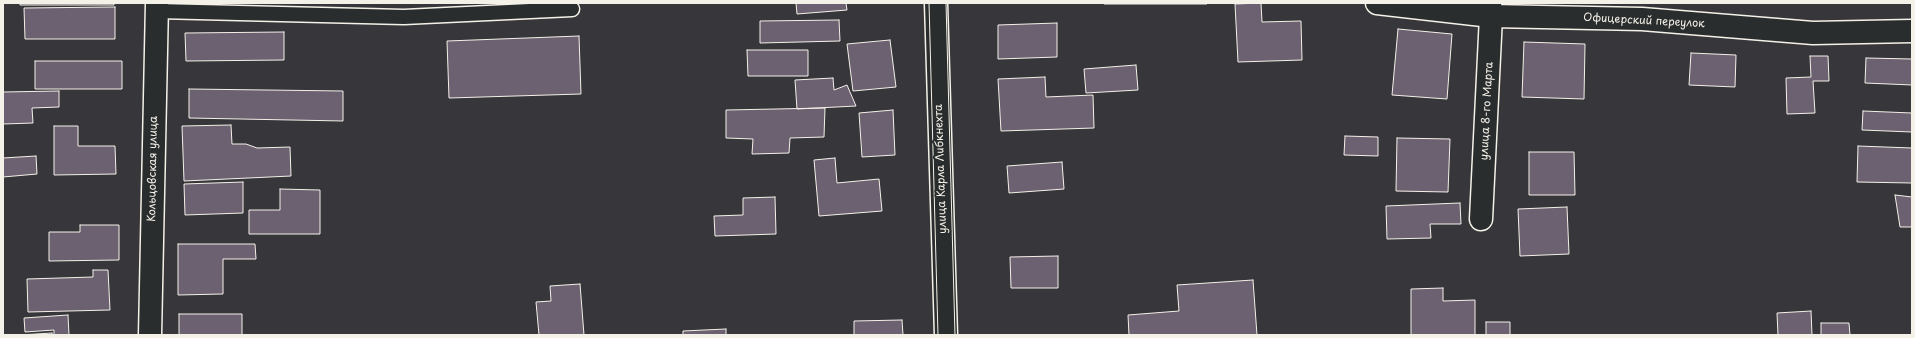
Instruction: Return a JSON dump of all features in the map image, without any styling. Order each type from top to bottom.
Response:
[{"type":"street","name":"улица Карла Либкнехта","points":[[936,3],[946,335]]},
{"type":"street","name":"Офицерский переулок","points":[[1377,3],[1642,19],[1813,33],[1912,31]]},
{"type":"street","name":"Кольцовская улица","points":[[150,335],[157,7]]},
{"type":"street","name":"улица 8-го Марта","points":[[1481,219],[1490,10]]},
{"type":"lane","points":[[157,7],[404,17],[572,9]]},
{"type":"building","points":[[20,3],[114,3],[114,5],[20,5]]},
{"type":"building","points":[[796,3],[846,3],[847,10],[797,14]]},
{"type":"building","points":[[1207,3],[1207,4],[1104,4]]},
{"type":"building","points":[[1261,3],[1262,22],[1301,21],[1302,60],[1238,62],[1235,4]]},
{"type":"building","points":[[115,7],[115,39],[25,39],[24,8]]},
{"type":"building","points":[[839,20],[840,41],[760,43],[760,21]]},
{"type":"building","points":[[1057,23],[1057,57],[998,59],[998,25]]},
{"type":"building","points":[[1398,29],[1452,34],[1447,99],[1392,95]]},
{"type":"building","points":[[284,32],[284,60],[186,61],[185,33]]},
{"type":"building","points":[[579,36],[581,94],[449,98],[447,41]]},
{"type":"building","points":[[890,40],[896,87],[853,91],[847,44]]},
{"type":"building","points":[[1524,42],[1585,44],[1584,99],[1522,97]]},
{"type":"building","points":[[747,50],[808,50],[808,76],[748,76]]},
{"type":"building","points":[[1691,53],[1736,55],[1735,87],[1689,85]]},
{"type":"building","points":[[1810,56],[1828,56],[1829,81],[1813,81],[1815,113],[1787,114],[1786,78],[1811,77]]},
{"type":"building","points":[[1866,58],[1912,59],[1912,85],[1865,83]]},
{"type":"building","points":[[35,61],[122,61],[122,89],[35,89]]},
{"type":"building","points":[[1136,65],[1138,90],[1086,93],[1084,69]]},
{"type":"building","points":[[1045,77],[1046,97],[1093,95],[1094,128],[1001,131],[998,79]]},
{"type":"building","points":[[833,78],[834,90],[847,85],[856,106],[797,109],[795,80]]},
{"type":"building","points":[[189,89],[343,91],[343,121],[189,118]]},
{"type":"building","points":[[59,91],[59,107],[32,108],[33,123],[3,124],[3,92]]},
{"type":"building","points":[[825,108],[824,137],[790,138],[789,153],[752,154],[753,139],[726,138],[726,110]]},
{"type":"building","points":[[893,110],[895,155],[862,157],[859,113]]},
{"type":"building","points":[[1863,111],[1912,113],[1912,132],[1862,130]]},
{"type":"building","points":[[231,125],[232,144],[246,144],[257,148],[290,147],[291,176],[184,181],[182,126]]},
{"type":"building","points":[[54,126],[78,126],[78,146],[115,146],[116,174],[54,175]]},
{"type":"building","points":[[1345,136],[1378,137],[1378,156],[1344,155]]},
{"type":"building","points":[[1397,138],[1450,139],[1448,192],[1396,191]]},
{"type":"building","points":[[1858,146],[1912,148],[1912,183],[1857,182]]},
{"type":"building","points":[[1529,152],[1574,152],[1575,195],[1529,195]]},
{"type":"building","points":[[36,156],[37,174],[3,177],[3,158]]},
{"type":"building","points":[[835,158],[837,183],[879,179],[882,211],[819,216],[814,160]]},
{"type":"building","points":[[1062,162],[1064,189],[1009,193],[1007,166]]},
{"type":"building","points":[[243,182],[243,213],[185,215],[184,184]]},
{"type":"building","points":[[280,189],[320,190],[320,234],[249,234],[249,210],[280,210]]},
{"type":"building","points":[[1895,195],[1912,197],[1912,227],[1900,227]]},
{"type":"building","points":[[775,197],[776,234],[715,236],[714,216],[743,215],[743,198]]},
{"type":"building","points":[[1460,203],[1461,224],[1430,224],[1431,238],[1387,239],[1386,206]]},
{"type":"building","points":[[1567,207],[1569,254],[1520,256],[1518,209]]},
{"type":"building","points":[[80,225],[119,225],[119,260],[49,261],[49,232],[80,232]]},
{"type":"building","points":[[178,244],[255,244],[256,259],[223,259],[223,294],[178,295]]},
{"type":"building","points":[[1058,256],[1058,288],[1011,288],[1010,257]]},
{"type":"building","points":[[93,270],[108,270],[110,310],[28,312],[27,279],[93,277]]},
{"type":"building","points":[[1253,280],[1257,335],[1129,335],[1128,315],[1179,311],[1177,285]]},
{"type":"building","points":[[580,284],[584,335],[539,335],[536,302],[551,301],[550,286]]},
{"type":"building","points":[[1443,288],[1443,301],[1475,300],[1475,335],[1411,335],[1411,289]]},
{"type":"building","points":[[1811,311],[1812,335],[1778,335],[1777,313]]},
{"type":"building","points":[[179,314],[242,314],[242,335],[179,335]]},
{"type":"building","points":[[68,315],[69,335],[54,335],[54,330],[25,332],[24,318]]},
{"type":"building","points":[[902,320],[903,335],[854,335],[854,321]]},
{"type":"building","points":[[1486,322],[1510,322],[1510,335],[1486,335]]},
{"type":"building","points":[[1821,323],[1849,323],[1850,335],[1821,335]]},
{"type":"building","points":[[726,329],[726,335],[683,335],[683,331]]},
{"type":"building","points":[[52,333],[52,335],[20,335]]},
{"type":"tram line","points":[[929,3],[938,335]]},
{"type":"tram line","points":[[946,3],[955,335]]}]
